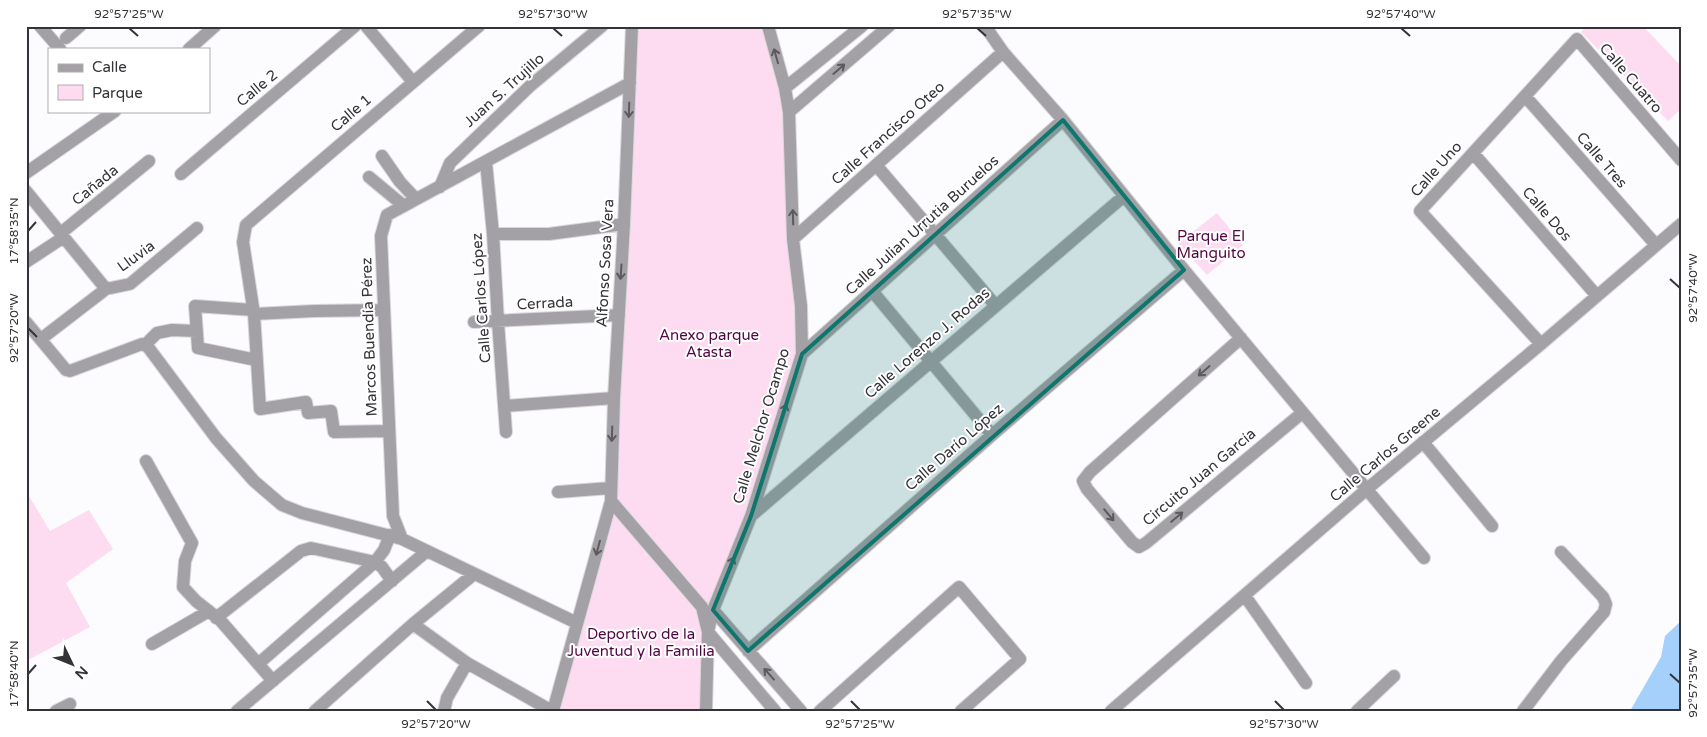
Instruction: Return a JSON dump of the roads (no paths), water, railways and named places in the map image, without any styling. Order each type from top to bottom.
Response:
[{"type":"street","points":[[40,26],[63,43],[80,26]]},
{"type":"street","points":[[190,48],[215,26]]},
{"type":"street","name":"Calle 2","points":[[181,174],[355,26]]},
{"type":"street","points":[[366,26],[412,82]]},
{"type":"street","name":"Calle 1","points":[[254,312],[243,242],[246,225],[479,26]]},
{"type":"street","name":"Juan S. Trujillo","points":[[440,187],[450,163],[456,156],[530,86],[602,26]]},
{"type":"street","name":"Alfonso Sosa Vera","points":[[552,711],[610,494],[632,26]]},
{"type":"street","name":"Calle Melchor Ocampo","points":[[706,711],[707,608],[751,516],[802,354],[802,306],[793,239],[789,112],[785,88],[768,26]]},
{"type":"street","points":[[785,88],[862,26]]},
{"type":"street","points":[[789,112],[888,26]]},
{"type":"street","points":[[985,26],[1003,52],[1063,120],[1184,270],[1424,558]]},
{"type":"street","name":"Calle Uno","points":[[1541,344],[1420,211],[1577,39]]},
{"type":"street","name":"Calle Cuatro","points":[[1577,39],[1681,160]]},
{"type":"street","name":"Calle Francisco Oteo","points":[[793,239],[1003,52]]},
{"type":"street","name":"Marcos Buendía Pérez","points":[[402,539],[393,516],[388,431],[381,236],[387,215],[630,83]]},
{"type":"street","name":"Calle Tres","points":[[1525,96],[1656,245]]},
{"type":"street","points":[[26,173],[113,112]]},
{"type":"street","name":"Calle Julian Urrutia Buruelos","points":[[802,354],[1063,120]]},
{"type":"street","name":"Calle Dos","points":[[1473,153],[1597,296]]},
{"type":"street","points":[[382,156],[400,182],[416,199]]},
{"type":"street","name":"Cañada","points":[[26,262],[62,235],[149,161]]},
{"type":"street","name":"Calle Carlos López","points":[[486,162],[493,234],[506,432]]},
{"type":"street","points":[[876,165],[996,306]]},
{"type":"street","points":[[369,177],[404,206]]},
{"type":"street","points":[[26,191],[106,289]]},
{"type":"street","name":"Calle Lorenzo J. Rodas","points":[[751,516],[1124,196]]},
{"type":"street","points":[[493,234],[549,234],[624,224]]},
{"type":"street","name":"Calle Carlos Greene","points":[[1111,711],[1367,489],[1681,224]]},
{"type":"street","name":"Lluvia","points":[[41,339],[106,289],[130,284],[198,228]]},
{"type":"street","name":"Calle Darío López","points":[[748,651],[992,435],[1184,270]]},
{"type":"street","points":[[873,292],[992,435]]},
{"type":"street","points":[[256,360],[198,348],[195,306],[254,312],[384,310]]},
{"type":"street","points":[[254,312],[260,409],[306,402],[308,413],[330,411],[334,432],[388,431]]},
{"type":"street","name":"Cerrada","points":[[474,322],[618,315]]},
{"type":"street","points":[[26,322],[66,370],[142,344],[148,346],[216,438],[247,474],[282,505],[302,513],[402,539],[577,623]]},
{"type":"street","points":[[145,345],[157,333],[172,330],[196,331]]},
{"type":"street","name":"Circuito Juan García","points":[[1241,338],[1090,472],[1084,481],[1094,496],[1132,542],[1139,546],[1302,412]]},
{"type":"street","points":[[505,406],[614,398]]},
{"type":"street","points":[[1423,442],[1492,526]]},
{"type":"street","points":[[146,461],[192,543],[185,561],[183,587],[212,614],[273,681]]},
{"type":"street","points":[[558,492],[610,494],[707,608],[801,711]]},
{"type":"street","points":[[258,664],[374,562],[384,550],[390,535]]},
{"type":"street","points":[[152,644],[212,614],[301,551],[311,548],[374,562],[382,567],[392,581]]},
{"type":"street","points":[[237,711],[427,551]]},
{"type":"street","points":[[1530,708],[1561,661],[1604,612],[1606,604],[1602,597],[1561,552]]},
{"type":"street","points":[[315,711],[413,624],[474,574]]},
{"type":"street","points":[[820,711],[959,587],[1020,659],[961,711]]},
{"type":"street","points":[[1245,596],[1306,683]]},
{"type":"street","points":[[413,624],[467,663],[552,711]]},
{"type":"street","points":[[708,632],[775,711]]},
{"type":"street","points":[[444,711],[447,698],[467,663]]},
{"type":"street","points":[[1356,711],[1394,676]]},
{"type":"street","points":[[56,711],[70,704]]},
{"type":"water","points":[[1681,621],[1681,711],[1630,711],[1661,657],[1665,636]]},
{"type":"park label","name":"Parque El Manguito","points":[[1211,244]]},
{"type":"park label","name":"Anexo parque Atasta","points":[[709,344]]},
{"type":"park label","name":"Deportivo de la Juventud y la Familia","points":[[641,642]]}]
